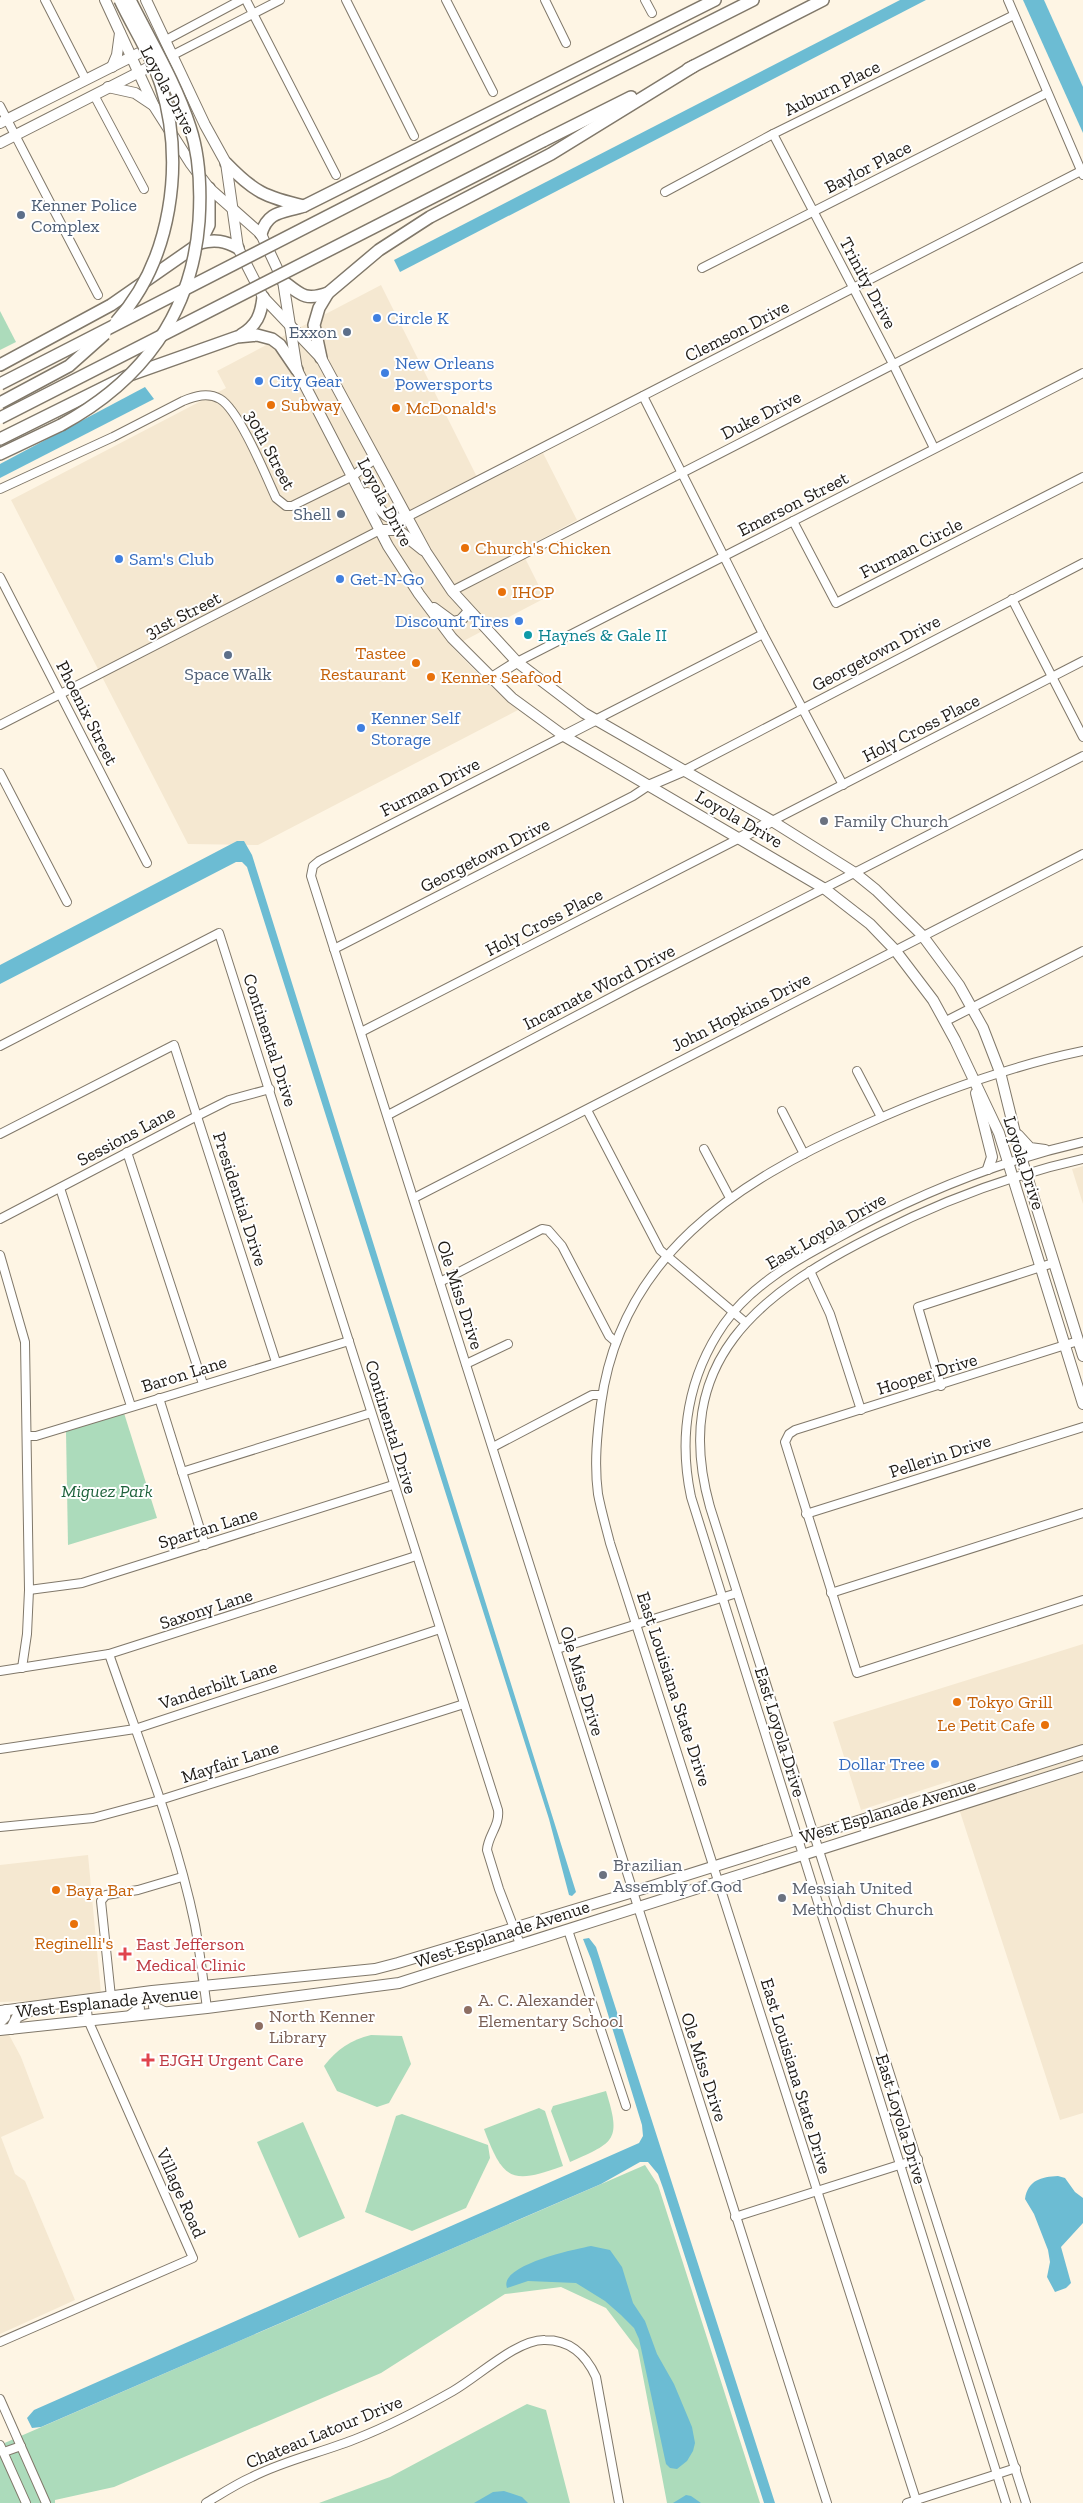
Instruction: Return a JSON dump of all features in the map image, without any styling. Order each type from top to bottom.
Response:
[{"type":"highway","points":[[0,403],[69,366],[103,336],[119,318],[141,285],[163,234],[172,180],[173,155],[169,118],[160,83],[120,0]]},
{"type":"highway","points":[[0,454],[85,412],[119,385],[147,357],[158,342],[180,303],[190,274],[198,240],[201,200],[197,153],[182,104],[130,0]]},
{"type":"highway","points":[[261,234],[264,224],[270,217],[304,206],[715,0]]},
{"type":"highway","points":[[0,384],[753,0]]},
{"type":"highway","points":[[0,418],[823,0]]},
{"type":"highway","points":[[283,281],[304,297],[317,297],[328,293],[379,250],[430,217],[551,154],[694,66]]},
{"type":"highway","points":[[226,163],[247,185],[260,194],[304,206]]},
{"type":"highway","points":[[200,243],[209,225],[209,188]]},
{"type":"highway","points":[[0,365],[111,305],[200,243],[217,240],[228,242],[238,248]]},
{"type":"highway","points":[[321,358],[314,324],[315,317],[328,293]]},
{"type":"highway","points":[[0,439],[127,376],[237,337],[249,330],[261,315],[263,297]]},
{"type":"highway","points":[[237,337],[257,335],[272,339],[280,345],[297,370]]},
{"type":"main road","name":"Loyola Drive","points":[[105,0],[140,72],[154,106],[191,164],[209,188],[234,208],[261,234],[283,281],[297,370],[380,530],[419,594],[452,638],[490,679],[512,698],[564,736],[825,888],[870,924],[917,977],[946,1021],[994,1119],[1083,1404]]},
{"type":"main road","name":"Loyola Drive","points":[[146,0],[205,125],[226,163],[234,208],[238,248],[263,297],[321,358],[426,552],[452,591],[517,662],[595,720],[772,821],[855,873],[882,895],[922,935],[972,1006],[983,1028],[1000,1072],[1021,1158],[1083,1356]]},
{"type":"main road","points":[[112,67],[117,55],[120,33]]},
{"type":"main road","points":[[4,122],[166,40]]},
{"type":"main road","points":[[0,143],[173,55]]},
{"type":"main road","points":[[108,87],[135,93],[154,106]]},
{"type":"main road","points":[[358,487],[369,495],[384,515],[398,519],[407,517]]},
{"type":"main road","points":[[380,530],[398,530],[426,552]]},
{"type":"main road","points":[[419,594],[452,622],[461,620],[469,611]]},
{"type":"main road","points":[[490,679],[517,662]]},
{"type":"main road","points":[[564,736],[595,720]]},
{"type":"main road","points":[[648,786],[683,771]]},
{"type":"main road","points":[[740,838],[772,821]]},
{"type":"main road","points":[[974,1080],[980,1118],[992,1157],[988,1169]]},
{"type":"main road","points":[[1013,1126],[1025,1145],[1035,1150],[1045,1150]]},
{"type":"main road","name":"West Esplanade Avenue","points":[[3,2010],[166,1990],[374,1969],[633,1892],[1083,1751]]},
{"type":"main road","name":"West Esplanade Avenue","points":[[0,2030],[207,2008],[382,1986],[418,1977],[568,1930],[1083,1766]]},
{"type":"main road","points":[[1012,1772],[1017,1787]]},
{"type":"main road","points":[[942,1795],[947,1810]]},
{"type":"main road","points":[[867,1819],[872,1834]]},
{"type":"main road","points":[[475,1940],[488,1955]]},
{"type":"main road","points":[[418,1977],[418,1967],[425,1955]]},
{"type":"main road","points":[[165,2012],[154,2007],[154,2000],[166,1990]]},
{"type":"main road","points":[[125,1995],[138,2001],[139,2009],[130,2016]]},
{"type":"main road","points":[[11,2029],[21,2013],[52,2004]]},
{"type":"main road","points":[[0,2022],[5,2017],[3,2010]]},
{"type":"street","points":[[45,0],[86,80]]},
{"type":"street","points":[[166,40],[242,0]]},
{"type":"street","points":[[246,0],[336,175]]},
{"type":"street","points":[[173,55],[280,0]]},
{"type":"street","points":[[346,0],[414,136]]},
{"type":"street","points":[[446,0],[493,92]]},
{"type":"street","points":[[545,0],[566,43]]},
{"type":"street","points":[[645,0],[652,13]]},
{"type":"street","points":[[1008,0],[1082,173]]},
{"type":"street","name":"Auburn Place","points":[[665,192],[773,134],[1014,15]]},
{"type":"street","name":"Baylor Place","points":[[702,268],[1047,93]]},
{"type":"street","points":[[94,95],[144,189]]},
{"type":"street","points":[[0,106],[4,122],[16,135],[98,295]]},
{"type":"street","name":"Trinity Drive","points":[[773,134],[894,364],[934,448]]},
{"type":"street","name":"Clemson Drive","points":[[407,517],[1082,173]]},
{"type":"street","name":"Duke Drive","points":[[452,591],[1083,267]]},
{"type":"street","name":"Emerson Street","points":[[517,662],[934,448],[1082,376]]},
{"type":"street","name":"30th Street","points":[[0,489],[113,437],[183,401],[194,396],[206,395],[220,399],[235,415],[281,504],[292,506],[353,476],[376,458]]},
{"type":"street","points":[[642,396],[763,634],[804,708],[843,785]]},
{"type":"street","name":"Furman Circle","points":[[793,521],[836,603],[1083,477]]},
{"type":"street","name":"31st Street","points":[[0,724],[380,530]]},
{"type":"street","name":"Georgetown Drive","points":[[683,771],[1083,563]]},
{"type":"street","name":"Phoenix Street","points":[[0,577],[148,863]]},
{"type":"street","points":[[1012,599],[1083,737]]},
{"type":"street","points":[[595,720],[763,634]]},
{"type":"street","name":"Holy Cross Place","points":[[772,821],[1083,661]]},
{"type":"street","name":"Furman Drive","points":[[312,867],[328,856],[564,736]]},
{"type":"street","points":[[855,873],[1083,756]]},
{"type":"street","points":[[0,773],[67,902]]},
{"type":"street","name":"Georgetown Drive","points":[[334,949],[624,801],[648,786]]},
{"type":"street","name":"Holy Cross Place","points":[[361,1032],[740,838]]},
{"type":"street","name":"John Hopkins Drive","points":[[414,1198],[922,935],[1083,854]]},
{"type":"street","name":"Ole Miss Drive","points":[[312,867],[311,876],[827,2503]]},
{"type":"street","name":"Incarnate Word Drive","points":[[388,1115],[631,987],[855,873]]},
{"type":"street","name":"Continental Drive","points":[[0,1046],[219,933],[498,1810],[497,1825],[487,1843],[487,1850],[520,1944]]},
{"type":"street","points":[[946,1021],[972,1006],[1083,951]]},
{"type":"street","name":"Presidential Drive","points":[[0,1134],[174,1045],[276,1362]]},
{"type":"street","name":"East Louisiana State Drive","points":[[916,2502],[816,2192],[720,1881],[610,1543],[598,1494],[596,1442],[602,1394],[616,1342],[646,1283],[665,1256],[696,1226],[730,1198],[804,1154],[881,1117],[974,1080],[1083,1051]]},
{"type":"street","points":[[857,1071],[881,1117]]},
{"type":"street","name":"Sessions Lane","points":[[0,1219],[229,1100],[270,1089]]},
{"type":"street","points":[[587,1110],[660,1250],[745,1322]]},
{"type":"street","points":[[782,1111],[804,1154]]},
{"type":"street","name":"East Loyola Drive","points":[[1006,2503],[691,1497],[685,1464],[684,1440],[688,1406],[695,1379],[712,1342],[733,1313],[764,1284],[826,1244],[911,1200],[1008,1162],[1045,1150],[1083,1142]]},
{"type":"street","points":[[704,1149],[730,1198]]},
{"type":"street","points":[[127,1152],[203,1384]]},
{"type":"street","name":"East Loyola Drive","points":[[1026,2503],[704,1486],[700,1441],[704,1404],[715,1370],[745,1322],[768,1300],[810,1271],[863,1241],[919,1213],[1012,1178],[1083,1159]]},
{"type":"street","points":[[60,1188],[131,1406]]},
{"type":"street","points":[[440,1282],[542,1229],[548,1230],[562,1246],[609,1336],[616,1342]]},
{"type":"street","points":[[0,1254],[25,1342],[29,1590],[27,1634],[22,1668]]},
{"type":"street","points":[[941,1386],[918,1307],[1053,1263]]},
{"type":"street","points":[[810,1271],[833,1322],[861,1410]]},
{"type":"street","name":"Baron Lane","points":[[28,1436],[36,1436],[349,1341]]},
{"type":"street","name":"Hooper Drive","points":[[806,1514],[785,1448],[786,1437],[795,1430],[941,1386],[1078,1341]]},
{"type":"street","points":[[466,1364],[508,1344]]},
{"type":"street","points":[[492,1447],[592,1395],[602,1394]]},
{"type":"street","points":[[159,1398],[205,1545]]},
{"type":"street","points":[[182,1472],[371,1413]]},
{"type":"street","name":"Pellerin Drive","points":[[806,1514],[1083,1427]]},
{"type":"street","name":"Spartan Lane","points":[[29,1590],[82,1583],[394,1484]]},
{"type":"street","points":[[832,1593],[1083,1513]]},
{"type":"street","points":[[806,1514],[857,1673],[1083,1600]]},
{"type":"street","name":"Saxony Lane","points":[[0,1671],[109,1654],[416,1556]]},
{"type":"street","points":[[557,1649],[737,1593]]},
{"type":"street","name":"Vanderbilt Lane","points":[[0,1749],[135,1729],[440,1629]]},
{"type":"street","points":[[109,1654],[160,1800],[182,1877],[195,1926],[207,2008]]},
{"type":"street","name":"Mayfair Lane","points":[[0,1827],[93,1818],[160,1800],[464,1704]]},
{"type":"street","points":[[111,1997],[101,1901],[106,1895],[138,1890],[182,1877]]},
{"type":"street","points":[[568,1930],[626,2106]]},
{"type":"street","name":"Village Road","points":[[0,2342],[193,2258],[88,2020],[86,2000]]},
{"type":"street","points":[[735,2217],[918,2159]]},
{"type":"street","name":"Chateau Latour Drive","points":[[206,2503],[253,2476],[360,2438],[393,2423],[466,2384],[518,2348],[544,2339],[561,2342],[572,2347],[584,2356],[591,2366],[596,2377],[619,2503]]},
{"type":"street","points":[[0,2399],[46,2503]]},
{"type":"street","points":[[21,2446],[2,2448],[26,2503]]},
{"type":"street","points":[[907,2503],[916,2502],[1016,2468]]},
{"type":"shaded area","points":[[381,285],[481,485],[543,453],[577,520],[521,550],[545,598],[452,647],[484,680],[518,710],[258,845],[188,844],[11,500],[226,388],[217,371]]},
{"type":"shaded area","points":[[1083,1166],[1083,1204],[1072,1169]]},
{"type":"shaded area","points":[[1083,1644],[1083,2113],[1060,2120],[950,1781],[861,1810],[833,1722]]},
{"type":"shaded area","points":[[88,1855],[101,1993],[57,2000],[0,2002],[0,1865]]},
{"type":"shaded area","points":[[8,2033],[21,2057],[44,2118],[1,2137],[15,2174],[25,2181],[75,2300],[0,2334],[0,2035]]},
{"type":"green space","points":[[0,311],[16,342],[0,350]]},
{"type":"green space","name":"Miguez Park","points":[[124,1413],[157,1518],[68,1545],[66,1431]]},
{"type":"green space","points":[[371,2035],[402,2036],[411,2064],[389,2103],[377,2107],[337,2091],[324,2066],[345,2046]]},
{"type":"green space","points":[[606,2091],[613,2120],[611,2137],[606,2144],[570,2162],[551,2111],[553,2106]]},
{"type":"green space","points":[[539,2108],[545,2111],[563,2166],[531,2175],[520,2176],[511,2174],[497,2159],[484,2129]]},
{"type":"green space","points":[[402,2114],[488,2145],[490,2158],[466,2208],[412,2231],[365,2212],[396,2116]]},
{"type":"green space","points":[[303,2122],[345,2218],[299,2238],[257,2142]]},
{"type":"green space","points":[[645,2165],[658,2185],[760,2503],[667,2503],[638,2350],[606,2308],[561,2287],[505,2294],[381,2373],[114,2487],[55,2500],[55,2503],[0,2503],[0,2445]]},
{"type":"green space","points":[[527,2404],[546,2410],[570,2503],[319,2503],[390,2477]]},
{"type":"water","points":[[900,0],[926,0],[400,272],[394,260]]},
{"type":"water","points":[[1023,0],[1044,0],[1083,87],[1083,133]]},
{"type":"water","points":[[145,387],[154,399],[0,478],[0,464]]},
{"type":"water","points":[[237,841],[244,841],[252,855],[576,1892],[572,1896],[569,1895],[549,1819],[247,867],[242,862],[236,862],[0,984],[0,965]]},
{"type":"water","points":[[589,1938],[596,1947],[775,2503],[764,2503],[663,2188],[658,2174],[648,2162],[640,2162],[601,2184],[41,2427],[32,2428],[27,2418],[34,2410],[639,2143],[643,2136],[642,2125],[591,1959],[583,1939]]},
{"type":"water","points":[[1058,2176],[1065,2178],[1075,2192],[1083,2198],[1083,2223],[1061,2247],[1071,2283],[1066,2288],[1055,2292],[1047,2277],[1050,2262],[1048,2250],[1034,2214],[1025,2199],[1029,2188],[1036,2181],[1046,2177]]},
{"type":"water","points":[[591,2246],[610,2250],[622,2267],[633,2303],[645,2321],[657,2354],[674,2384],[692,2427],[695,2443],[693,2451],[687,2461],[677,2469],[670,2468],[666,2464],[639,2339],[634,2328],[605,2301],[576,2283],[528,2281],[507,2288],[507,2280],[514,2272],[526,2265]]},
{"type":"water","points":[[504,2491],[522,2497],[528,2503],[474,2503],[493,2492]]},
{"type":"water","points":[[686,2495],[691,2496],[701,2503],[673,2503]]},
{"type":"place","name":"Kenner Police Complex","points":[[21,215]]},
{"type":"place","name":"Circle K","points":[[377,318]]},
{"type":"place","name":"Exxon","points":[[347,332]]},
{"type":"place","name":"New Orleans Powersports","points":[[385,373]]},
{"type":"place","name":"City Gear","points":[[259,381]]},
{"type":"place","name":"Subway","points":[[271,405]]},
{"type":"place","name":"McDonald's","points":[[396,408]]},
{"type":"place","name":"Shell","points":[[341,514]]},
{"type":"place","name":"Church's Chicken","points":[[465,548]]},
{"type":"place","name":"Sam's Club","points":[[119,559]]},
{"type":"place","name":"Get-N-Go","points":[[340,579]]},
{"type":"place","name":"IHOP","points":[[502,592]]},
{"type":"place","name":"Discount Tires","points":[[519,621]]},
{"type":"place","name":"Haynes & Gale II","points":[[528,635]]},
{"type":"place","name":"Space Walk","points":[[228,655]]},
{"type":"place","name":"Tastee Restaurant","points":[[416,663]]},
{"type":"place","name":"Kenner Seafood","points":[[431,677]]},
{"type":"place","name":"Kenner Self Storage","points":[[361,728]]},
{"type":"place","name":"Family Church","points":[[824,821]]},
{"type":"place","name":"Tokyo Grill","points":[[957,1702]]},
{"type":"place","name":"Le Petit Cafe","points":[[1045,1725]]},
{"type":"place","name":"Dollar Tree","points":[[935,1764]]},
{"type":"place","name":"Brazilian Assembly of God","points":[[603,1875]]},
{"type":"place","name":"Baya Bar","points":[[56,1890]]},
{"type":"place","name":"Messiah United Methodist Church","points":[[782,1898]]},
{"type":"place","name":"Reginelli's","points":[[74,1924]]},
{"type":"place","name":"East Jefferson Medical Clinic","points":[[125,1954]]},
{"type":"place","name":"A. C. Alexander Elementary School","points":[[468,2010]]},
{"type":"place","name":"North Kenner Library","points":[[259,2026]]},
{"type":"place","name":"EJGH Urgent Care","points":[[148,2060]]}]
